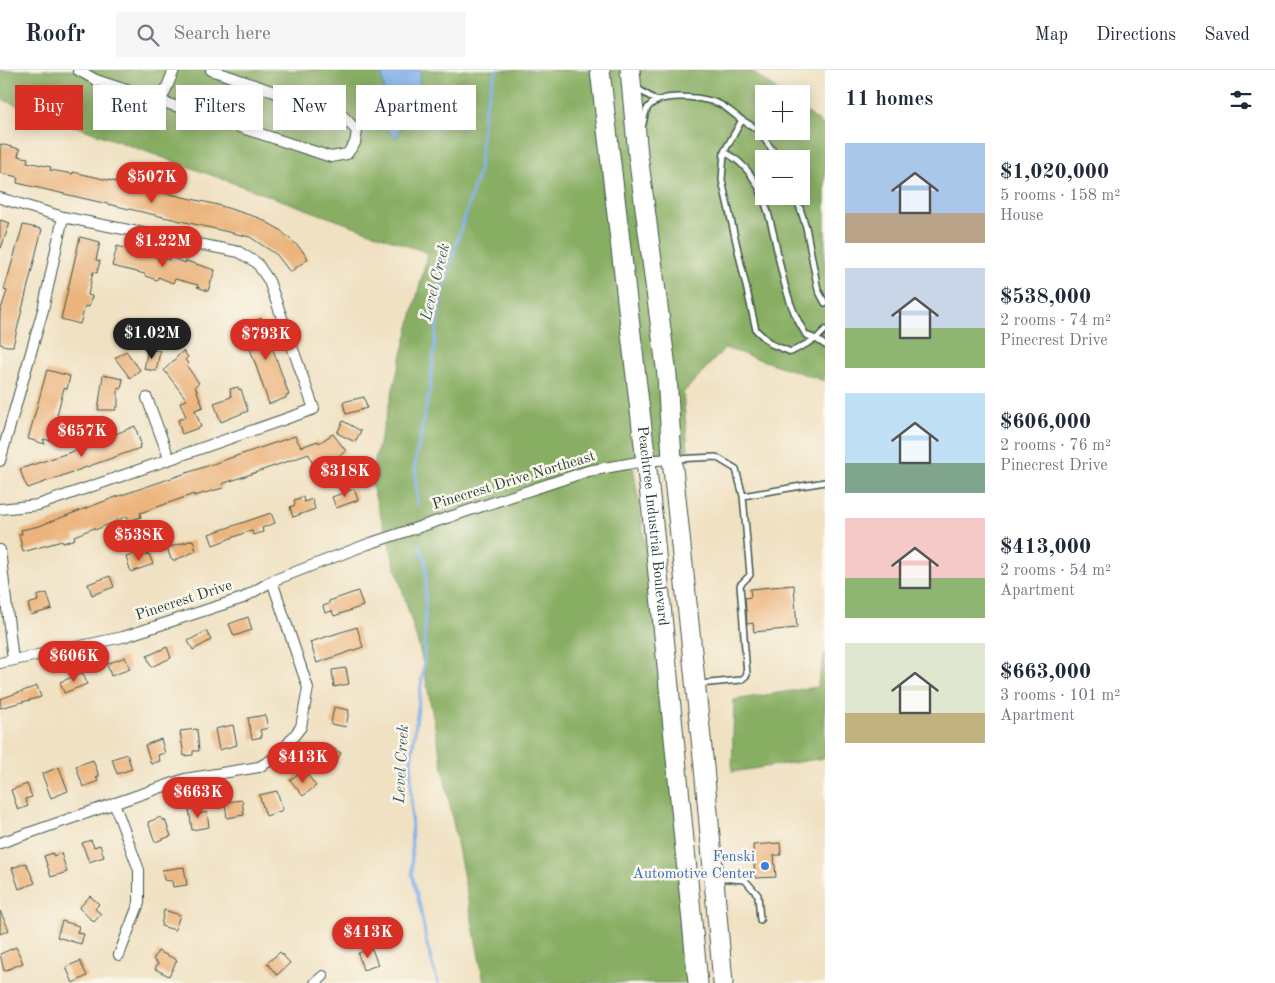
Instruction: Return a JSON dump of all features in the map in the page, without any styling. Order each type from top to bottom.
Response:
[{"type":"highway","name":"Peachtree Industrial Boulevard","points":[[600,70],[608,159],[637,378],[644,461],[676,749],[698,983]]},
{"type":"highway","name":"Peachtree Industrial Boulevard","points":[[630,75],[667,376],[672,459],[723,983]]},
{"type":"street","points":[[78,70],[96,80],[111,85]]},
{"type":"street","points":[[166,89],[174,70]]},
{"type":"street","points":[[166,103],[331,157],[347,154],[355,143],[357,131],[343,116],[211,70]]},
{"type":"street","points":[[0,198],[64,218],[239,252],[257,263],[269,281],[276,298],[314,409],[38,504],[0,509]]},
{"type":"street","points":[[0,461],[43,310],[64,218]]},
{"type":"street","points":[[147,398],[169,458]]},
{"type":"street","name":"Pinecrest Drive Northeast","points":[[368,544],[588,471],[644,461],[672,459]]},
{"type":"street","name":"Pinecrest Drive","points":[[0,663],[122,637],[243,598],[272,581],[368,544]]},
{"type":"street","points":[[0,550],[13,660]]},
{"type":"street","points":[[0,843],[186,779],[259,766],[278,756],[301,727],[308,688],[272,581]]},
{"type":"street","points":[[114,803],[139,870],[139,903],[119,955]]},
{"type":"lane","points":[[630,75],[643,94],[657,100],[683,96],[701,98],[719,104],[757,130],[773,150]]},
{"type":"lane","points":[[638,146],[646,110],[657,100]]},
{"type":"lane","points":[[742,120],[724,152],[722,180],[756,330],[771,344],[791,352],[816,339],[825,330]]},
{"type":"lane","points":[[724,152],[751,174],[771,219],[786,292],[806,335],[825,345]]},
{"type":"lane","points":[[799,205],[806,227],[818,290],[825,303]]},
{"type":"lane","points":[[672,459],[716,457],[736,469],[742,496],[750,575],[740,585],[748,675],[740,680],[695,685]]},
{"type":"lane","points":[[742,496],[825,482]]},
{"type":"lane","points":[[714,877],[745,880],[758,895],[760,920]]},
{"type":"green space","points":[[0,70],[750,70],[770,85],[755,85],[755,140],[810,140],[810,115],[825,126],[825,381],[725,348],[683,393],[688,449],[632,458],[657,623],[693,983],[484,983],[421,654],[370,479],[428,253],[83,129],[83,85],[15,85],[15,104],[0,99]]},
{"type":"green space","points":[[825,653],[825,758],[732,772],[734,700],[817,687]]},
{"type":"water","points":[[380,70],[421,70],[419,85],[383,85]]},
{"type":"water","points":[[388,130],[400,130],[396,138]]},
{"type":"building","points":[[0,144],[20,149],[18,156],[28,158],[27,162],[51,167],[50,170],[73,174],[73,172],[218,205],[259,218],[279,229],[301,249],[308,259],[290,272],[277,255],[250,237],[17,183],[18,177],[0,173]]},
{"type":"building","points":[[0,220],[10,223],[1,248],[0,248]]},
{"type":"building","points":[[23,225],[42,229],[13,346],[7,346],[0,344],[0,312],[7,291],[4,290]]},
{"type":"building","points":[[80,237],[100,242],[96,260],[100,261],[97,273],[93,272],[88,295],[92,296],[89,307],[85,306],[80,324],[61,319]]},
{"type":"building","points":[[117,246],[169,260],[170,257],[185,263],[186,261],[215,270],[208,291],[197,287],[198,285],[175,279],[173,283],[158,277],[157,280],[145,276],[145,274],[112,266]]},
{"type":"building","points":[[262,318],[289,395],[286,398],[269,404],[242,325]]},
{"type":"building","points":[[148,349],[160,351],[156,371],[144,369]]},
{"type":"building","points":[[126,351],[140,370],[130,378],[115,358]]},
{"type":"building","points":[[183,351],[188,357],[185,360],[188,363],[186,365],[199,383],[195,386],[203,407],[195,410],[201,427],[182,434],[178,420],[186,417],[180,402],[187,400],[164,370]]},
{"type":"building","points":[[47,370],[70,376],[67,389],[64,388],[52,441],[43,439],[45,444],[28,439]]},
{"type":"building","points":[[103,375],[123,379],[121,389],[118,388],[118,407],[116,407],[116,410],[98,410]]},
{"type":"building","points":[[238,387],[239,390],[241,389],[248,411],[221,422],[214,403],[231,397],[230,389]]},
{"type":"building","points":[[364,397],[367,408],[346,414],[343,402]]},
{"type":"building","points":[[343,421],[361,431],[355,442],[337,433]]},
{"type":"building","points":[[135,426],[141,444],[139,445],[140,448],[28,488],[24,481],[20,469],[80,449]]},
{"type":"building","points":[[333,434],[346,451],[330,462],[314,468],[309,454],[222,484],[223,488],[194,496],[194,494],[140,513],[141,517],[129,521],[127,516],[95,530],[94,528],[74,536],[75,539],[23,552],[19,534],[22,534],[21,530],[39,526],[113,498],[295,436],[301,447],[318,441],[319,443]]},
{"type":"building","points":[[354,489],[358,500],[336,508],[332,497]]},
{"type":"building","points":[[303,497],[304,502],[312,499],[315,509],[293,517],[290,507],[295,505],[294,500]]},
{"type":"building","points":[[271,513],[275,523],[262,528],[263,532],[253,535],[252,531],[247,532],[213,545],[209,534]]},
{"type":"building","points":[[193,540],[196,551],[173,561],[171,559],[167,548]]},
{"type":"building","points":[[138,553],[140,557],[149,554],[153,564],[131,572],[126,557]]},
{"type":"building","points":[[110,576],[114,587],[92,595],[88,584]]},
{"type":"building","points":[[794,585],[797,628],[754,632],[753,623],[747,624],[745,598],[751,597],[750,589]]},
{"type":"building","points":[[358,591],[363,606],[334,616],[332,611],[325,613],[323,606],[329,604],[329,601]]},
{"type":"building","points":[[47,593],[52,609],[31,615],[28,604],[38,601],[37,596]]},
{"type":"building","points":[[248,617],[252,630],[234,636],[229,624]]},
{"type":"building","points":[[357,627],[363,647],[317,663],[310,642]]},
{"type":"building","points":[[206,631],[211,640],[193,650],[188,641]]},
{"type":"building","points":[[167,647],[171,658],[151,667],[147,656]]},
{"type":"building","points":[[125,657],[130,669],[111,676],[107,664]]},
{"type":"building","points":[[346,668],[349,684],[334,687],[332,670]]},
{"type":"building","points":[[83,673],[87,684],[64,693],[60,682]]},
{"type":"building","points":[[37,686],[41,697],[0,708],[0,699]]},
{"type":"building","points":[[334,707],[349,710],[346,727],[331,724]]},
{"type":"building","points":[[265,715],[268,728],[260,730],[262,737],[252,739],[248,718]]},
{"type":"building","points":[[233,725],[237,745],[219,750],[215,729]]},
{"type":"building","points":[[197,729],[199,751],[193,751],[193,755],[184,756],[180,731]]},
{"type":"building","points":[[161,739],[165,753],[158,755],[160,761],[151,764],[145,745]]},
{"type":"building","points":[[329,746],[341,753],[333,767],[314,756],[318,748],[323,751]]},
{"type":"building","points":[[127,754],[132,769],[117,774],[112,759]]},
{"type":"building","points":[[93,760],[99,776],[96,777],[98,781],[83,787],[76,766]]},
{"type":"building","points":[[59,767],[68,791],[51,798],[42,774]]},
{"type":"building","points":[[298,774],[301,778],[308,775],[316,786],[303,796],[290,780]]},
{"type":"building","points":[[27,784],[32,797],[25,799],[28,806],[18,810],[11,790]]},
{"type":"building","points":[[277,791],[283,810],[266,816],[259,795]]},
{"type":"building","points":[[242,800],[244,815],[227,818],[225,802]]},
{"type":"building","points":[[198,807],[199,814],[207,812],[209,827],[192,830],[189,809]]},
{"type":"building","points":[[161,817],[165,820],[171,836],[155,842],[148,822]]},
{"type":"building","points":[[91,840],[94,847],[100,845],[104,857],[89,862],[82,843]]},
{"type":"building","name":"Fenski Automotive Center","points":[[780,843],[781,855],[774,855],[776,877],[755,878],[753,845]]},
{"type":"building","points":[[53,853],[53,856],[61,853],[67,872],[51,877],[44,856]]},
{"type":"building","points":[[26,863],[35,883],[19,889],[12,868]]},
{"type":"building","points":[[184,867],[187,885],[173,887],[172,881],[164,880],[162,870]]},
{"type":"building","points":[[90,896],[99,904],[95,909],[101,914],[94,922],[79,908]]},
{"type":"building","points":[[164,910],[180,915],[175,930],[161,926]]},
{"type":"building","points":[[0,911],[9,930],[0,934]]},
{"type":"building","points":[[62,921],[79,926],[77,933],[84,934],[81,944],[57,937]]},
{"type":"building","points":[[16,947],[23,963],[4,971],[0,954]]},
{"type":"building","points":[[372,949],[378,965],[363,970],[358,953]]},
{"type":"building","points":[[158,951],[177,960],[169,976],[155,969],[158,963],[153,960]]},
{"type":"building","points":[[280,952],[290,963],[277,975],[267,963]]},
{"type":"building","points":[[80,961],[87,976],[73,983],[66,967]]},
{"type":"waterway","name":"Level Creek","points":[[417,504],[415,463],[430,388],[438,312],[453,254],[479,171],[484,111],[495,74],[498,70]]},
{"type":"waterway","name":"Level Creek","points":[[419,545],[426,563],[424,662],[411,761],[412,874],[427,945],[438,983]]},
{"type":"place","name":"Fenski Automotive Center","points":[[765,866]]}]
